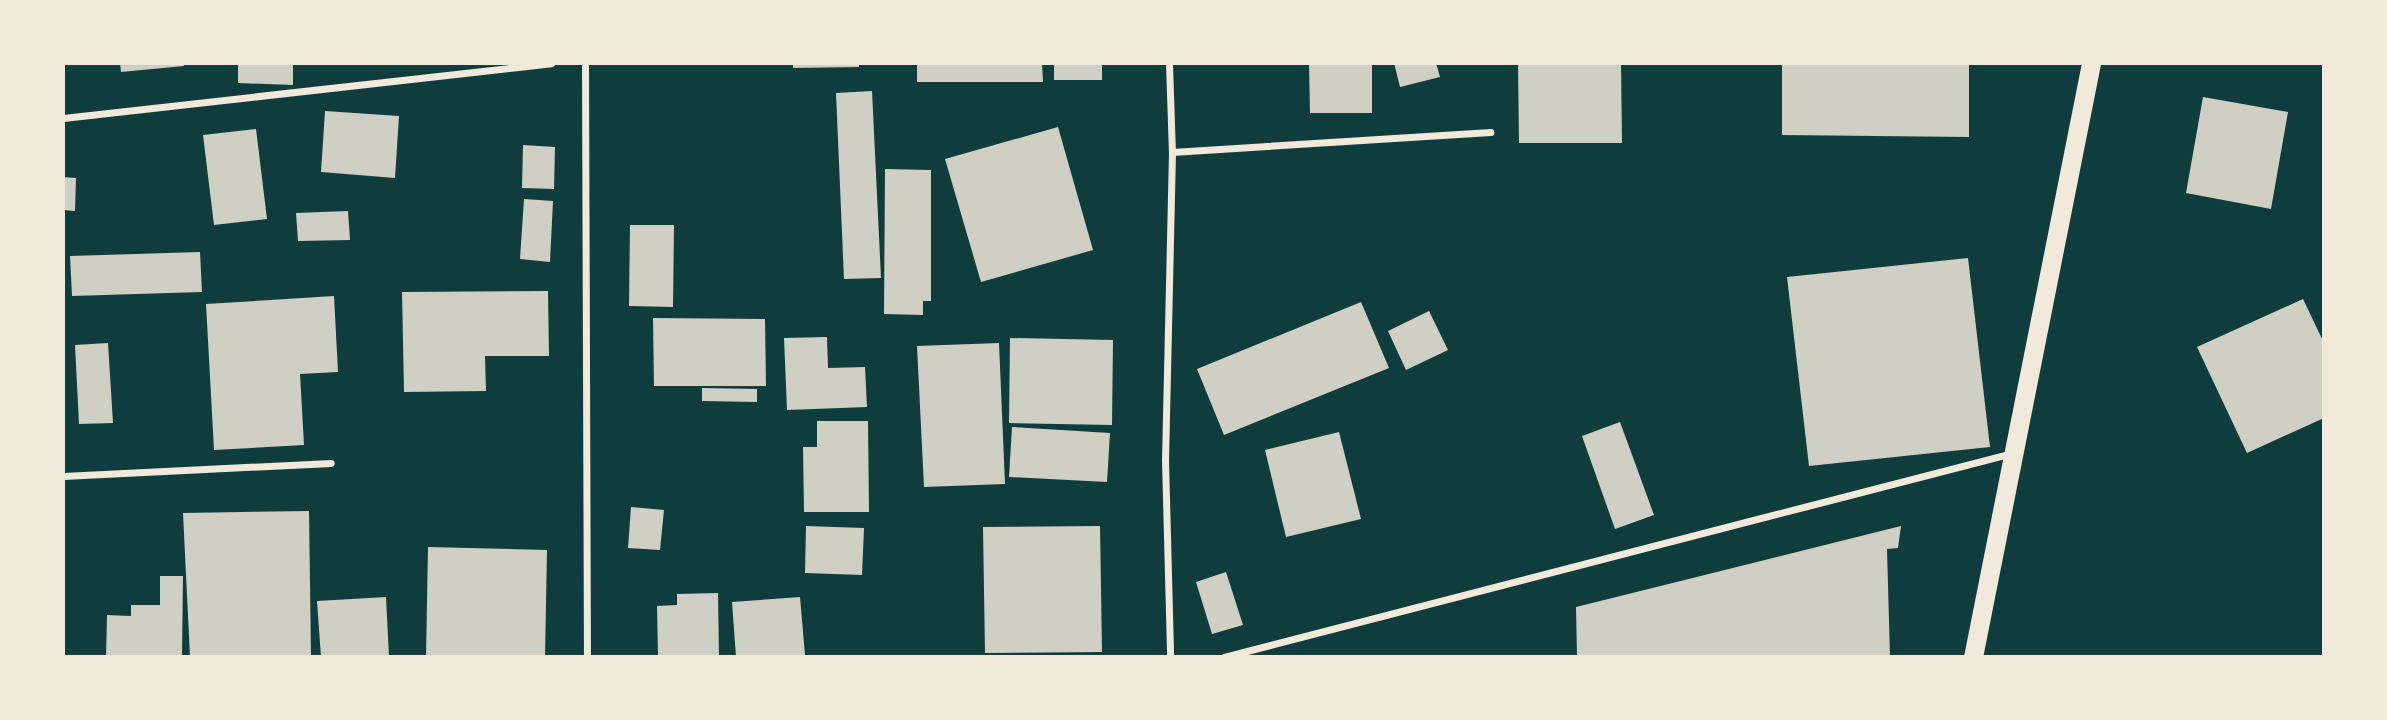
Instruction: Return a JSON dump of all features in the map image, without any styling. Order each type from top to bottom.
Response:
[{"type":"highway","points":[[1973,657],[2016,452],[2091,63]]},
{"type":"street","points":[[63,118],[551,63]]},
{"type":"street","points":[[585,63],[587,657]]},
{"type":"street","points":[[1169,63],[1172,152],[1165,460],[1170,657]]},
{"type":"street","points":[[1172,152],[1490,132]]},
{"type":"street","points":[[1224,657],[2016,452]]},
{"type":"street","points":[[63,476],[331,463]]},
{"type":"building","points":[[120,63],[183,63],[184,66],[121,72]]},
{"type":"building","points":[[238,63],[293,63],[293,85],[238,83]]},
{"type":"building","points":[[793,63],[859,63],[859,67],[793,68]]},
{"type":"building","points":[[917,63],[1042,63],[1043,82],[917,82]]},
{"type":"building","points":[[1054,63],[1102,63],[1102,80],[1054,80]]},
{"type":"building","points":[[1309,63],[1372,63],[1372,113],[1310,113]]},
{"type":"building","points":[[1394,63],[1436,63],[1440,77],[1400,87]]},
{"type":"building","points":[[1518,63],[1621,63],[1622,143],[1519,143]]},
{"type":"building","points":[[1782,63],[1969,63],[1969,137],[1782,135]]},
{"type":"building","points":[[872,91],[881,278],[844,279],[836,93]]},
{"type":"building","points":[[2203,97],[2288,112],[2271,209],[2186,193]]},
{"type":"building","points":[[325,111],[399,116],[395,178],[321,172]]},
{"type":"building","points":[[1058,127],[1093,250],[981,282],[945,159]]},
{"type":"building","points":[[256,129],[267,219],[214,225],[203,135]]},
{"type":"building","points":[[523,145],[555,147],[554,189],[522,188]]},
{"type":"building","points":[[885,169],[931,170],[931,301],[923,301],[923,315],[884,314]]},
{"type":"building","points":[[63,177],[76,178],[75,211],[63,210]]},
{"type":"building","points":[[524,199],[553,201],[550,262],[520,259]]},
{"type":"building","points":[[348,211],[350,240],[298,241],[296,213]]},
{"type":"building","points":[[630,225],[674,225],[673,307],[629,306]]},
{"type":"building","points":[[200,252],[202,292],[72,296],[70,256]]},
{"type":"building","points":[[1968,258],[1990,447],[1809,466],[1787,277]]},
{"type":"building","points":[[548,291],[549,356],[485,356],[486,391],[404,392],[402,292]]},
{"type":"building","points":[[334,296],[338,372],[300,374],[304,445],[214,450],[206,304]]},
{"type":"building","points":[[2303,299],[2324,343],[2324,418],[2247,453],[2197,347]]},
{"type":"building","points":[[1361,302],[1389,368],[1224,435],[1197,369]]},
{"type":"building","points":[[1429,311],[1448,350],[1406,370],[1388,331]]},
{"type":"building","points":[[653,318],[765,319],[766,386],[654,386]]},
{"type":"building","points":[[827,337],[828,368],[865,367],[867,407],[787,410],[784,338]]},
{"type":"building","points":[[1010,338],[1113,340],[1112,425],[1009,423]]},
{"type":"building","points":[[108,343],[113,423],[79,424],[75,345]]},
{"type":"building","points":[[999,343],[1005,484],[924,487],[917,346]]},
{"type":"building","points":[[702,388],[757,389],[757,402],[702,401]]},
{"type":"building","points":[[817,421],[868,421],[869,512],[804,512],[803,447],[817,447]]},
{"type":"building","points":[[1620,422],[1654,515],[1615,529],[1582,436]]},
{"type":"building","points":[[1012,427],[1110,433],[1107,482],[1009,477]]},
{"type":"building","points":[[1339,432],[1361,519],[1286,537],[1265,450]]},
{"type":"building","points":[[631,507],[664,510],[660,550],[628,548]]},
{"type":"building","points":[[309,511],[311,657],[190,657],[183,513]]},
{"type":"building","points":[[806,526],[864,528],[862,575],[805,573]]},
{"type":"building","points":[[1100,526],[1102,652],[985,653],[983,527]]},
{"type":"building","points":[[1901,526],[1898,548],[1887,549],[1890,657],[1577,657],[1576,607]]},
{"type":"building","points":[[428,547],[547,550],[545,657],[426,657]]},
{"type":"building","points":[[1226,572],[1243,625],[1212,634],[1196,582]]},
{"type":"building","points":[[160,576],[183,576],[182,657],[106,657],[107,615],[131,616],[131,605],[160,605]]},
{"type":"building","points":[[718,593],[719,657],[658,657],[657,606],[677,605],[677,594]]},
{"type":"building","points":[[386,597],[389,657],[321,657],[317,601]]},
{"type":"building","points":[[800,597],[805,655],[736,657],[732,602]]}]
